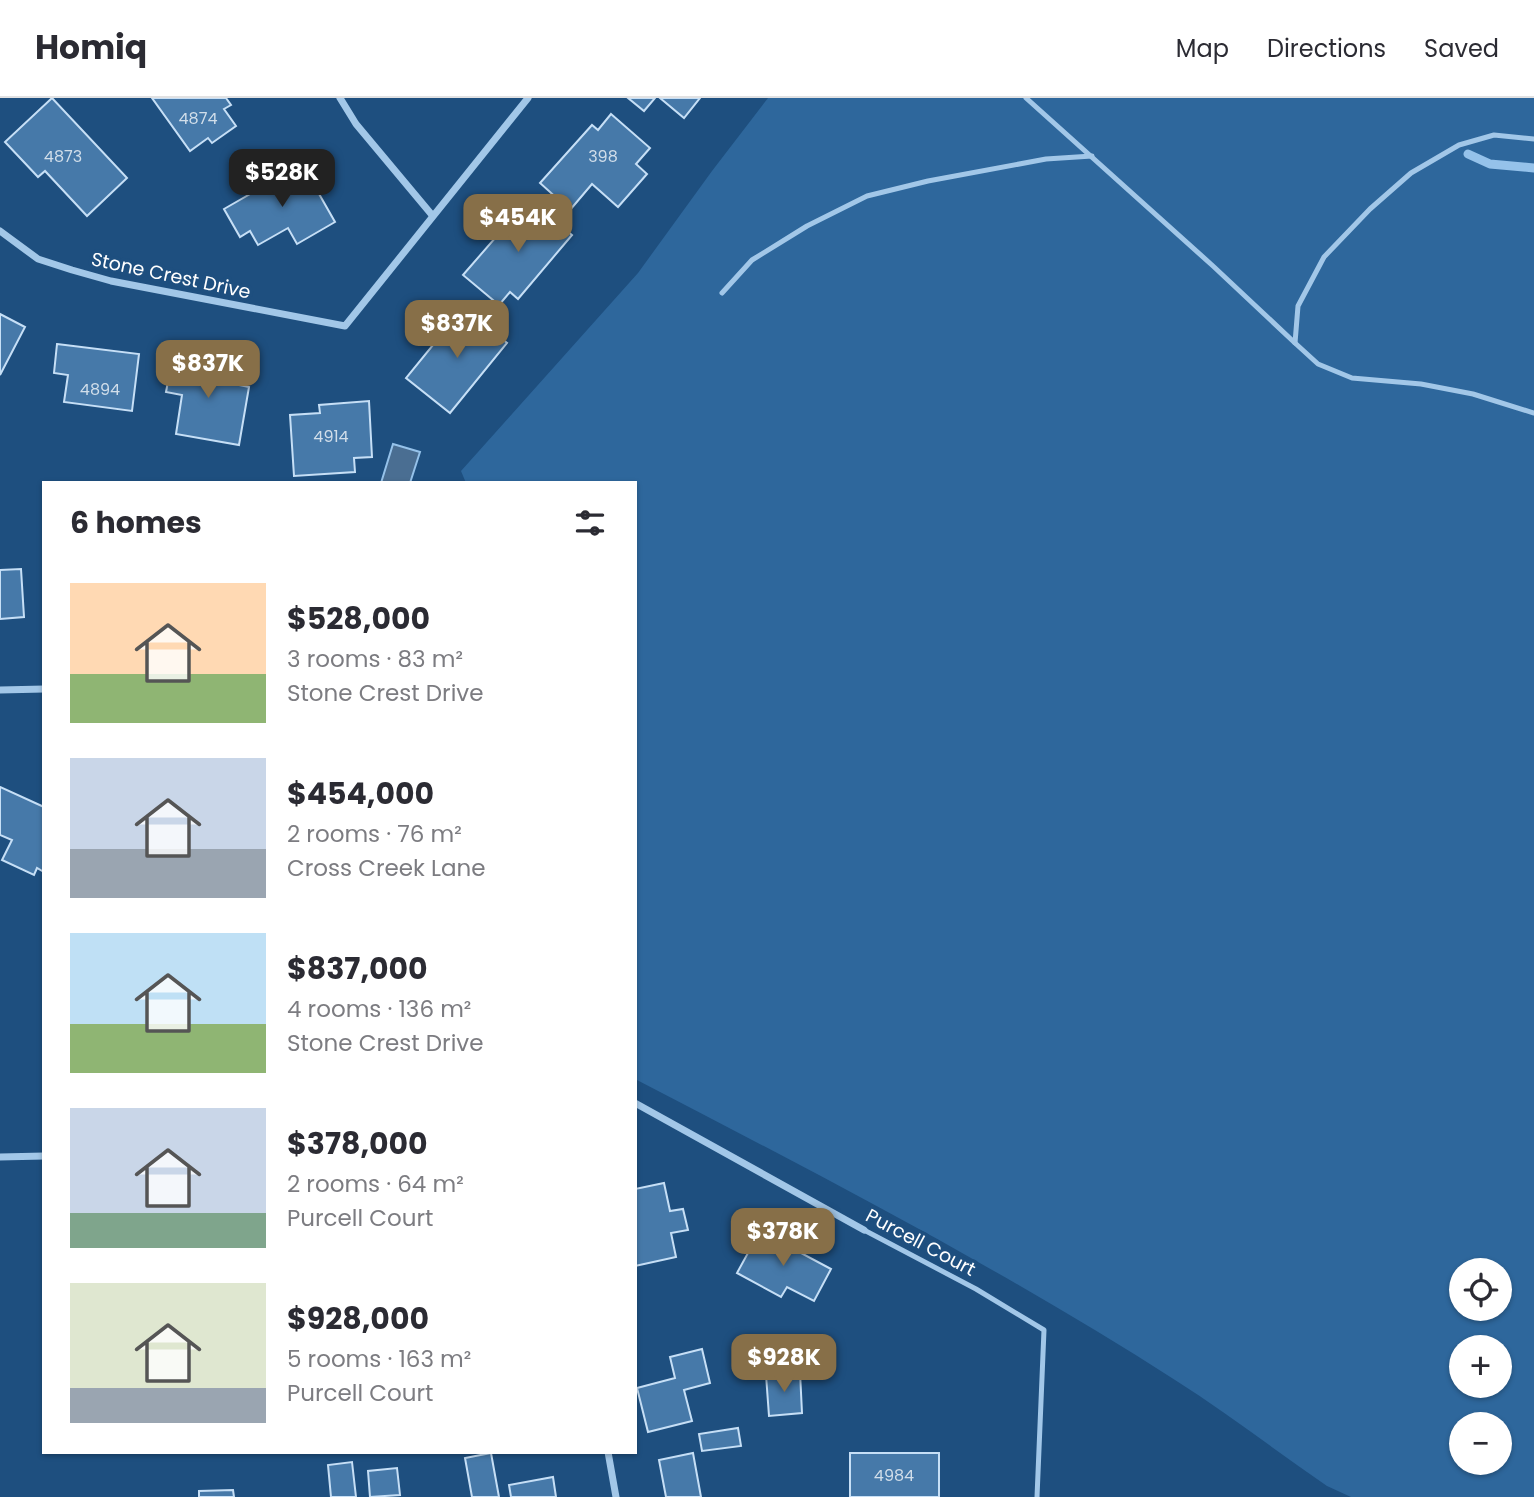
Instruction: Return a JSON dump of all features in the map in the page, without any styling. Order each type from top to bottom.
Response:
[{"type":"street","points":[[340,98],[356,124],[432,215],[528,98]]},
{"type":"street","name":"Stone Crest Drive","points":[[0,230],[38,259],[111,281],[345,326],[432,215]]},
{"type":"street","points":[[0,690],[42,689]]},
{"type":"street","name":"Purcell Court","points":[[637,1104],[864,1230]]},
{"type":"street","points":[[0,1157],[42,1156]]},
{"type":"street","points":[[608,1454],[616,1497]]},
{"type":"lane","points":[[1026,98],[1318,363],[1352,378],[1420,384],[1473,394],[1534,413]]},
{"type":"lane","points":[[1294,344],[1298,306],[1324,257],[1370,209],[1411,173],[1459,145],[1494,135],[1534,139]]},
{"type":"lane","points":[[722,293],[752,260],[807,226],[867,196],[928,181],[1034,161],[1092,156]]},
{"type":"lane","name":"Purcell Court","points":[[864,1230],[976,1289],[1044,1330],[1037,1497]]},
{"type":"shaded area","points":[[768,98],[1534,98],[1534,1497],[1351,1497],[1327,1486],[1194,1393],[1110,1339],[841,1187],[637,1080],[637,481],[465,481],[461,471],[638,273]]},
{"type":"shaded area","points":[[393,444],[420,452],[411,481],[382,481]]},
{"type":"building","points":[[52,98],[127,178],[87,216],[45,171],[38,177],[5,142]]},
{"type":"building","points":[[152,98],[226,98],[231,105],[224,109],[236,126],[212,143],[208,138],[190,151]]},
{"type":"building","points":[[628,98],[655,98],[644,111]]},
{"type":"building","points":[[660,98],[700,98],[684,118]]},
{"type":"building","points":[[611,114],[650,148],[636,164],[647,174],[618,207],[592,184],[570,210],[540,183],[592,125],[598,130]]},
{"type":"building","points":[[302,164],[335,222],[297,244],[288,228],[258,245],[250,231],[240,237],[224,209]]},
{"type":"building","points":[[529,199],[572,235],[518,299],[510,292],[499,305],[463,275]]},
{"type":"building","points":[[464,307],[507,343],[450,413],[406,378]]},
{"type":"building","points":[[0,314],[25,327],[0,375]]},
{"type":"building","points":[[57,344],[139,354],[132,411],[64,402],[68,375],[54,373]]},
{"type":"building","points":[[173,356],[232,366],[229,383],[249,387],[239,445],[176,434],[182,395],[166,392]]},
{"type":"building","points":[[369,401],[372,457],[354,458],[355,472],[294,476],[290,415],[320,413],[319,405]]},
{"type":"building","points":[[21,569],[24,617],[0,619],[0,570]]},
{"type":"building","points":[[0,787],[42,806],[42,871],[37,868],[34,875],[2,860],[12,840],[0,835]]},
{"type":"building","points":[[664,1183],[670,1211],[683,1209],[688,1230],[671,1233],[676,1257],[637,1266],[637,1189]]},
{"type":"building","points":[[760,1231],[831,1269],[814,1301],[787,1287],[781,1297],[737,1273]]},
{"type":"building","points":[[702,1349],[710,1383],[684,1390],[692,1421],[648,1432],[637,1388],[675,1378],[670,1357]]},
{"type":"building","points":[[800,1372],[802,1413],[769,1416],[766,1375]]},
{"type":"building","points":[[738,1428],[741,1446],[702,1451],[699,1434]]},
{"type":"building","points":[[693,1453],[701,1497],[666,1497],[659,1460]]},
{"type":"building","points":[[850,1453],[939,1453],[939,1497],[850,1497]]},
{"type":"building","points":[[491,1454],[499,1497],[472,1497],[465,1458]]},
{"type":"building","points":[[352,1462],[356,1497],[331,1497],[328,1465]]},
{"type":"building","points":[[397,1468],[400,1495],[370,1497],[368,1471]]},
{"type":"building","points":[[553,1477],[556,1497],[511,1497],[509,1485]]},
{"type":"building","points":[[233,1490],[234,1497],[199,1497],[199,1491]]},
{"type":"waterway","points":[[1468,154],[1490,164],[1534,168]]}]
